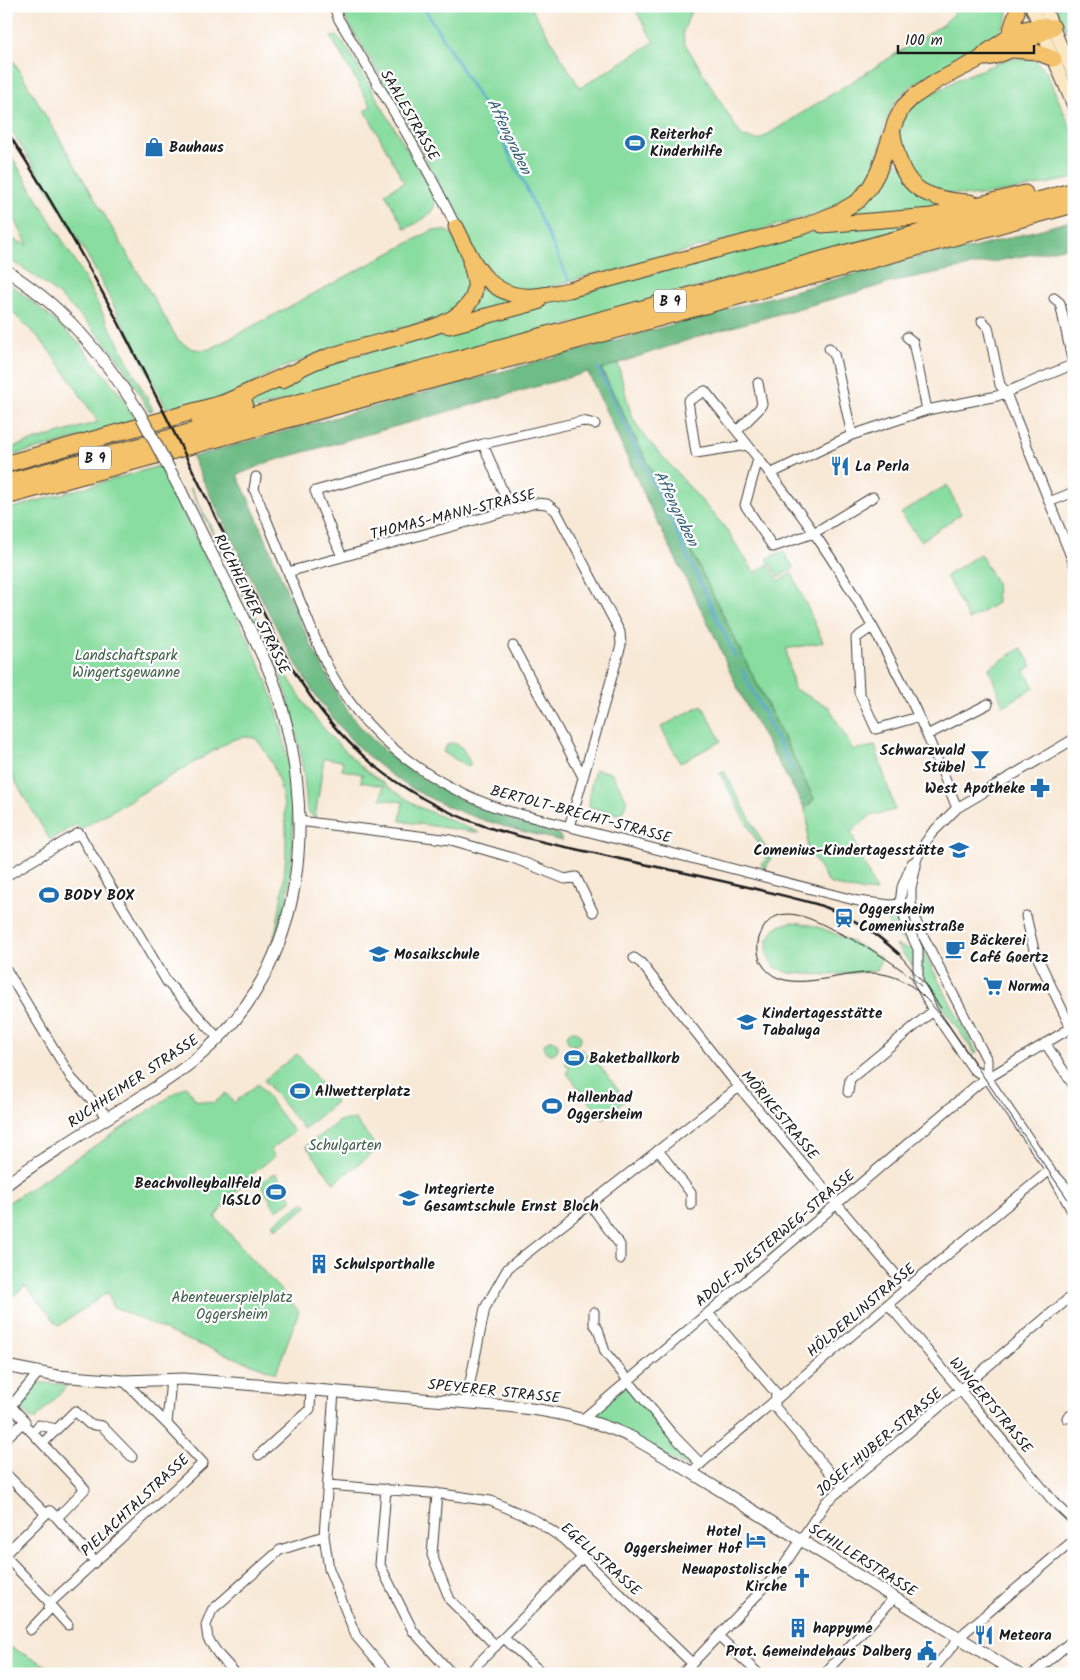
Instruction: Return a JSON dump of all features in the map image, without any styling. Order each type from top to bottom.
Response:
[{"type":"highway","points":[[1009,42],[1016,6]]},
{"type":"highway","points":[[1009,42],[1028,27],[1045,29]]},
{"type":"highway","points":[[1009,42],[1054,59]]},
{"type":"highway","name":"B 9","points":[[183,434],[200,422],[259,396],[291,373],[334,355],[545,300],[569,290],[805,226],[841,211],[858,201],[875,178],[893,133],[896,120],[912,98],[937,80],[980,59],[992,58],[1009,42]]},
{"type":"highway","points":[[893,133],[896,156],[900,167],[921,191],[932,197],[944,200],[984,203]]},
{"type":"highway","points":[[805,226],[922,217],[1053,186],[1074,190]]},
{"type":"highway","name":"B 9","points":[[6,482],[1074,190]]},
{"type":"highway","name":"B 9","points":[[6,497],[1074,205]]},
{"type":"highway","points":[[456,227],[466,248],[483,275],[501,291],[520,296],[535,296],[569,290]]},
{"type":"highway","points":[[426,330],[461,313],[471,302],[475,290],[475,281],[466,248]]},
{"type":"highway","points":[[6,464],[224,403],[291,373]]},
{"type":"main road","points":[[1031,6],[1074,76]]},
{"type":"main road","points":[[1044,6],[1045,29],[1054,59],[1074,107]]},
{"type":"street","name":"SAALESTRASSE","points":[[326,6],[338,18]]},
{"type":"street","name":"SAALESTRASSE","points":[[334,6],[338,18],[407,134],[444,201],[456,227]]},
{"type":"street","name":"RUCHHEIMER STRASSE","points":[[6,270],[60,312],[85,338],[120,382],[140,414],[181,491],[260,649],[273,681],[292,747],[299,822],[296,871],[289,915],[280,944],[269,969],[244,1009],[219,1039],[183,1068],[6,1185]]},
{"type":"street","points":[[770,474],[852,435],[927,410],[997,396],[1073,364],[1060,303],[1054,298]]},
{"type":"street","points":[[982,321],[988,327],[1000,385],[1005,392],[1074,564]]},
{"type":"street","points":[[907,337],[913,342],[927,410]]},
{"type":"street","points":[[829,348],[834,354],[852,435]]},
{"type":"street","points":[[736,432],[762,404],[758,383]]},
{"type":"street","points":[[747,445],[696,453],[688,401],[705,391],[770,474],[814,533],[872,627],[896,671],[957,808]]},
{"type":"street","points":[[342,556],[315,491],[483,444],[582,421],[595,424]]},
{"type":"street","points":[[483,444],[511,510]]},
{"type":"street","points":[[758,459],[745,505],[773,547],[814,533],[872,497]]},
{"type":"street","name":"BERTOLT-BRECHT-STRASSE","points":[[256,477],[254,489],[334,678],[357,711],[382,738],[430,776],[457,791],[504,810],[858,901],[890,905],[911,903]]},
{"type":"street","points":[[1049,502],[1074,492]]},
{"type":"street","name":"THOMAS-MANN-STRASSE","points":[[288,572],[536,503],[547,504],[556,511],[620,632],[621,645],[569,827]]},
{"type":"street","points":[[872,627],[856,638],[859,692],[876,729],[918,717]]},
{"type":"street","points":[[513,646],[583,777]]},
{"type":"street","points":[[926,735],[988,704]]},
{"type":"street","points":[[987,1078],[987,1060],[923,937],[911,903],[911,888],[916,861],[921,849],[932,833],[957,808],[1074,739]]},
{"type":"street","points":[[299,822],[451,840],[513,858],[565,879],[576,877],[593,912]]},
{"type":"street","points":[[6,876],[79,833],[132,926],[167,982],[219,1039]]},
{"type":"street","points":[[916,861],[912,863],[906,874],[900,904],[918,950],[918,981],[933,1011],[973,1069],[987,1078],[1050,1170],[1074,1215]]},
{"type":"street","points":[[1026,916],[1034,950],[1072,1027]]},
{"type":"street","name":"MÖRIKESTRASSE","points":[[634,958],[641,963],[738,1087],[908,1288]]},
{"type":"street","points":[[6,969],[72,1079],[108,1117]]},
{"type":"street","points":[[848,1092],[850,1079],[933,1011]]},
{"type":"street","name":"ADOLF-DIESTERWEG-STRASSE","points":[[583,1419],[987,1078],[1072,1027]]},
{"type":"street","points":[[1045,1043],[1074,1086]]},
{"type":"street","points":[[466,1402],[485,1308],[508,1268],[738,1087]]},
{"type":"street","points":[[658,1150],[691,1193],[691,1205]]},
{"type":"street","points":[[1050,1170],[1074,1196]]},
{"type":"street","name":"HÖLDERLINSTRASSE","points":[[691,1472],[1050,1170]]},
{"type":"street","points":[[589,1204],[620,1245],[620,1259]]},
{"type":"street","name":"JOSEF-HUBER-STRASSE","points":[[682,1674],[782,1570],[826,1502],[1074,1294]]},
{"type":"street","name":"WINGERTSTRASSE","points":[[889,1305],[1054,1502],[1074,1521]]},
{"type":"street","points":[[594,1312],[594,1324],[598,1329],[606,1352],[672,1434],[700,1464]]},
{"type":"street","points":[[708,1313],[776,1393],[775,1407],[843,1488]]},
{"type":"street","name":"SPEYERER STRASSE","points":[[6,1366],[57,1376],[124,1381],[171,1380],[311,1389],[543,1409],[583,1419],[629,1437],[691,1472]]},
{"type":"street","points":[[39,1372],[11,1406],[25,1421],[23,1423],[85,1489],[57,1518]]},
{"type":"street","points":[[167,1424],[171,1380]]},
{"type":"street","name":"PIELACHTALSTRASSE","points":[[30,1630],[48,1612],[50,1604],[202,1463],[167,1424],[124,1381]]},
{"type":"street","points":[[259,1455],[310,1409],[311,1389]]},
{"type":"street","points":[[334,1391],[324,1536],[329,1569],[356,1636],[388,1674]]},
{"type":"street","points":[[43,1443],[75,1411],[89,1424],[102,1426],[132,1457]]},
{"type":"street","points":[[6,1438],[23,1423]]},
{"type":"street","points":[[33,1432],[40,1425],[56,1430]]},
{"type":"street","name":"SCHILLERSTRASSE","points":[[691,1472],[1018,1674]]},
{"type":"street","points":[[6,1474],[46,1514]]},
{"type":"street","name":"EGELLSTRASSE","points":[[328,1485],[437,1493],[491,1501],[537,1521],[563,1539],[692,1663]]},
{"type":"street","points":[[386,1489],[380,1565],[412,1631],[452,1674]]},
{"type":"street","points":[[437,1493],[432,1555],[450,1600],[496,1646]]},
{"type":"street","points":[[6,1553],[50,1510],[95,1561]]},
{"type":"street","points":[[236,1674],[218,1654],[208,1638],[206,1625],[212,1610],[280,1550],[324,1536]]},
{"type":"street","points":[[929,1674],[965,1632],[1074,1540]]},
{"type":"street","points":[[6,1557],[68,1625]]},
{"type":"street","points":[[468,1674],[582,1558]]},
{"type":"street","points":[[824,1674],[894,1598]]},
{"type":"street","points":[[718,1636],[759,1674]]},
{"type":"street","points":[[504,1638],[543,1674]]},
{"type":"street","points":[[1033,1674],[1074,1639]]},
{"type":"green space","points":[[338,6],[530,6],[580,88],[654,42],[633,6],[693,6],[683,32],[684,42],[742,137],[759,140],[942,25],[959,6],[1008,7],[1005,22],[996,35],[970,54],[922,79],[896,101],[885,125],[878,157],[867,179],[847,200],[834,209],[601,275],[599,272],[535,292],[499,287],[481,266],[400,109]]},
{"type":"green space","points":[[1056,6],[1074,7],[1074,47]]},
{"type":"green space","points":[[337,36],[344,43],[436,198],[430,214],[405,229],[385,193],[404,182],[365,110],[371,106],[331,37]]},
{"type":"green space","points":[[6,48],[178,340],[193,349],[210,349],[433,230],[448,231],[455,238],[471,271],[465,302],[449,316],[352,340],[277,370],[236,393],[190,407],[166,407],[91,262],[6,122]]},
{"type":"green space","points":[[1008,59],[1032,59],[1046,72],[1074,135],[1074,178],[1011,191],[971,196],[929,190],[906,168],[899,138],[905,114],[918,100],[958,79]]},
{"type":"green space","points":[[6,147],[79,268],[153,410],[149,411],[128,373],[90,326],[50,288],[21,266],[6,258],[6,237],[28,245],[6,202]]},
{"type":"green space","points":[[889,157],[948,205],[924,213],[839,216]]},
{"type":"green space","points":[[1074,220],[1074,246],[904,279],[700,336],[601,369],[814,799],[805,809],[748,709],[718,643],[649,505],[588,372],[269,462],[237,475],[310,644],[340,700],[362,728],[385,750],[439,788],[499,816],[559,834],[562,841],[480,819],[422,794],[376,763],[353,741],[314,692],[281,637],[192,457],[924,255],[973,248]]},
{"type":"green space","points":[[927,222],[559,327],[231,415],[291,380],[322,366],[392,345],[791,236],[862,225]]},
{"type":"green space","points":[[6,281],[38,306],[78,342],[124,399],[137,423],[6,457],[6,449],[98,422],[68,376],[40,339],[6,306]]},
{"type":"green space","points":[[480,281],[493,294],[522,301],[468,316]]},
{"type":"green space","points":[[618,364],[631,415],[640,431],[723,525],[755,573],[768,564],[779,581],[792,573],[823,642],[786,649],[794,689],[829,707],[853,750],[875,746],[895,810],[870,816],[851,832],[876,892],[848,889],[829,883],[807,848],[808,822],[805,809],[814,799],[601,368]]},
{"type":"green space","name":"Landschaftspark Wingertsgewanne","points":[[159,466],[253,649],[277,711],[290,775],[293,840],[287,893],[283,913],[273,943],[285,865],[284,809],[279,783],[270,759],[255,738],[243,737],[232,740],[81,829],[77,824],[50,840],[6,766],[6,510]]},
{"type":"green space","points":[[947,485],[961,514],[921,541],[901,513]]},
{"type":"green space","points":[[190,488],[285,672],[310,712],[330,736],[363,768],[394,791],[419,807],[480,833],[400,821],[403,802],[381,799],[383,786],[361,782],[362,774],[342,770],[343,761],[324,758],[315,818],[307,811],[303,771],[292,714],[274,658]]},
{"type":"green space","points":[[783,551],[794,568],[779,577],[767,559]]},
{"type":"green space","points":[[980,554],[996,582],[997,603],[969,620],[946,576]]},
{"type":"green space","points":[[1021,648],[1032,666],[1025,671],[1034,688],[1003,706],[989,668]]},
{"type":"green space","points":[[702,705],[721,741],[680,763],[661,727]]},
{"type":"green space","points":[[448,744],[458,745],[464,751],[471,765],[469,767],[443,752]]},
{"type":"green space","points":[[595,769],[612,773],[627,801],[622,813],[617,814],[589,807],[590,790]]},
{"type":"green space","points":[[724,771],[771,858],[766,868],[761,864],[767,860],[720,774]]},
{"type":"green space","points":[[885,909],[897,911],[910,940],[907,942],[898,937],[889,924]]},
{"type":"green space","points":[[790,922],[802,923],[825,930],[881,958],[877,971],[829,975],[789,973],[775,967],[767,954],[767,941],[775,928]]},
{"type":"green space","points":[[921,941],[926,950],[925,955],[977,1053],[975,1054],[921,975],[919,942]]},
{"type":"green space","points":[[896,945],[907,949],[912,947],[914,953],[913,966]]},
{"type":"green space","points":[[574,1031],[579,1033],[581,1038],[579,1043],[574,1045],[569,1043],[567,1038],[569,1033]]},
{"type":"green space","points":[[551,1040],[556,1042],[558,1047],[556,1052],[551,1054],[546,1052],[544,1047],[546,1042]]},
{"type":"green space","points":[[575,1047],[582,1050],[586,1056],[590,1053],[626,1100],[603,1119],[566,1072],[570,1069],[564,1059],[566,1053]]},
{"type":"green space","name":"Allwetterplatz","points":[[297,1054],[336,1102],[304,1129],[264,1080]]},
{"type":"green space","name":"Abenteuerspielplatz Oggersheim","points":[[258,1084],[294,1132],[270,1150],[275,1156],[247,1178],[215,1217],[299,1311],[276,1373],[185,1339],[112,1306],[108,1292],[59,1326],[25,1286],[6,1302],[6,1204],[186,1086],[196,1100],[214,1103],[226,1093],[234,1103]]},
{"type":"green space","name":"Schulgarten","points":[[355,1119],[378,1149],[334,1183],[306,1146],[339,1121]]},
{"type":"green space","name":"Beachvolleyballfeld IGSLO","points":[[276,1173],[292,1200],[276,1210],[260,1183]]},
{"type":"green space","points":[[304,1202],[308,1206],[276,1229],[273,1224]]},
{"type":"green space","points":[[36,1382],[68,1385],[34,1421],[16,1405]]},
{"type":"green space","points":[[627,1384],[697,1464],[691,1469],[588,1418]]},
{"type":"green space","points":[[6,1645],[61,1673],[63,1674],[6,1674]]},
{"type":"waterway","name":"Affengraben","points":[[423,6],[478,96],[524,183],[569,280]]},
{"type":"waterway","name":"Affengraben","points":[[598,368],[736,658]]},
{"type":"waterway","name":"Affengraben","points":[[742,670],[793,771]]},
{"type":"tram line","points":[[845,936],[824,925],[799,916],[788,914],[777,916],[767,923],[760,935],[759,956],[764,967],[773,976],[785,980],[813,980],[870,973],[885,974],[896,978],[907,983],[920,993],[949,1026]]},
{"type":"tram line","points":[[839,933],[882,956],[921,986]]},
{"type":"tram line","points":[[899,954],[941,1008]]},
{"type":"tram line","points":[[946,1022],[1074,1208]]},
{"type":"railway","points":[[6,130],[47,195],[121,328],[292,668],[329,721],[373,765],[425,799],[453,814],[484,826],[539,841],[816,904],[860,924],[899,954]]},
{"type":"place","name":"Reiterhof Kinderhilfe","points":[[635,143]]},
{"type":"place","name":"Bauhaus","points":[[154,147]]},
{"type":"place","name":"La Perla","points":[[840,466]]},
{"type":"place","name":"Schwarzwald Stübel","points":[[980,759]]},
{"type":"place","name":"West Apotheke","points":[[1040,788]]},
{"type":"place","name":"Comenius-Kindertagesstätte","points":[[959,850]]},
{"type":"place","name":"BODY BOX","points":[[49,895]]},
{"type":"place","name":"Oggersheim Comeniusstraße","points":[[844,918]]},
{"type":"place","name":"Bäckerei Café Goertz","points":[[955,949]]},
{"type":"place","name":"Mosaikschule","points":[[379,954]]},
{"type":"place","name":"Norma","points":[[993,986]]},
{"type":"place","name":"Kindertagesstätte Tabaluga","points":[[747,1022]]},
{"type":"place","name":"Baketballkorb","points":[[574,1058]]},
{"type":"place","name":"Allwetterplatz","points":[[300,1091]]},
{"type":"place","name":"Hallenbad Oggersheim","points":[[552,1106]]},
{"type":"place","name":"Beachvolleyballfeld IGSLO","points":[[276,1192]]},
{"type":"place","name":"Integrierte Gesamtschule Ernst Bloch","points":[[409,1198]]},
{"type":"place","name":"Schulsporthalle","points":[[319,1264]]},
{"type":"place","name":"Hotel Oggersheimer Hof","points":[[756,1540]]},
{"type":"place","name":"Neuapostolische Kirche","points":[[802,1578]]},
{"type":"place","name":"happyme","points":[[798,1628]]},
{"type":"place","name":"Meteora","points":[[984,1635]]},
{"type":"place","name":"Prot. Gemeindehaus Dalberg","points":[[927,1651]]}]
